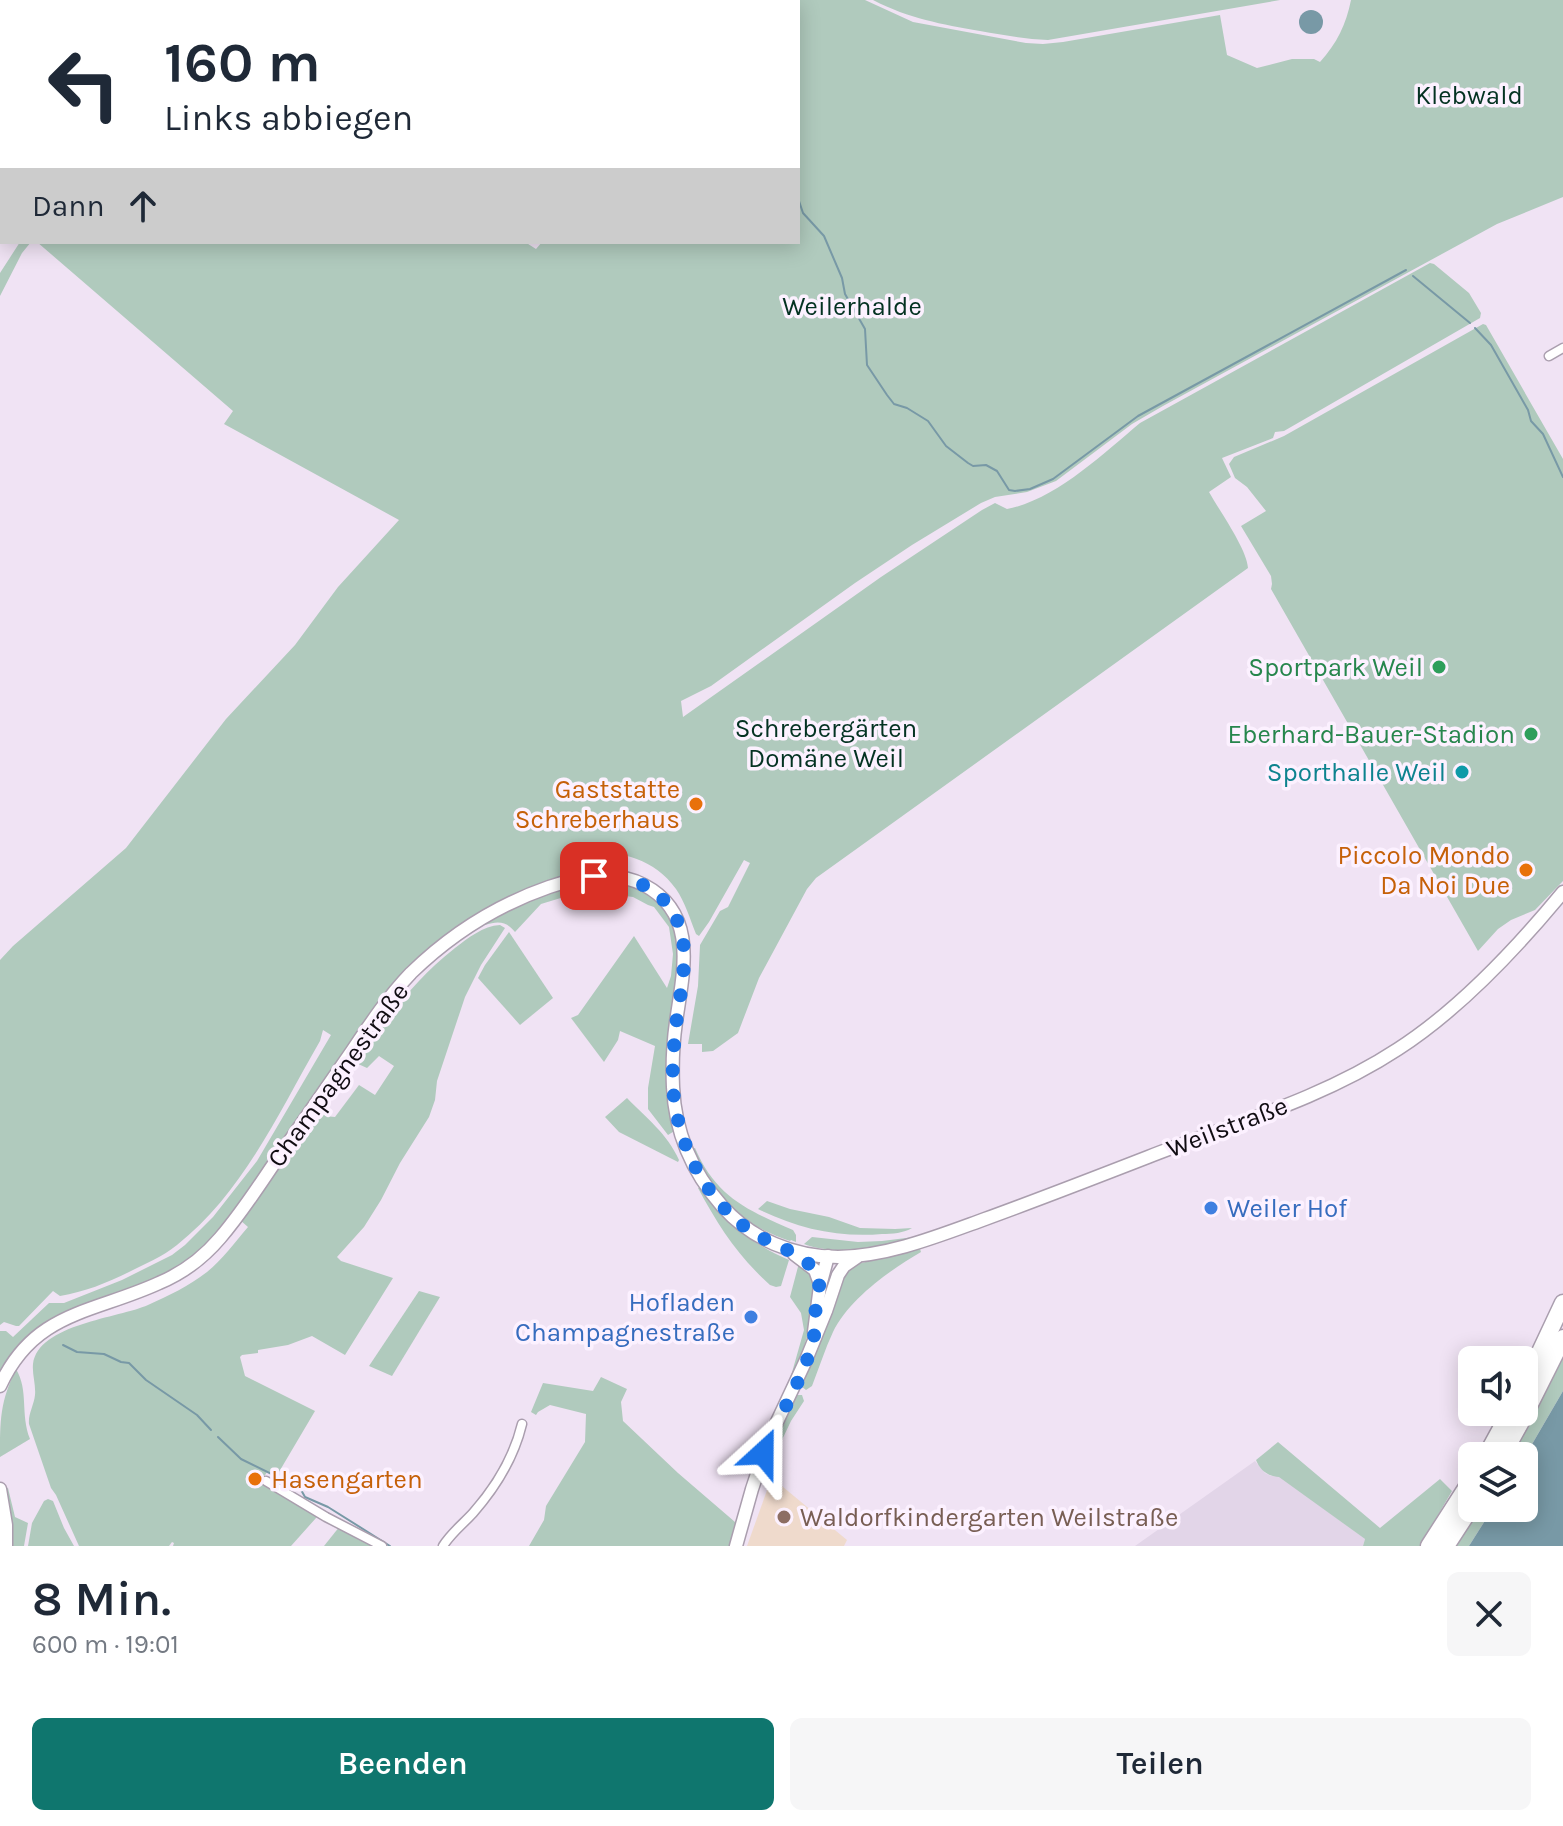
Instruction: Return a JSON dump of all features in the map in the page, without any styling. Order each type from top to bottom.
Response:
[{"type":"highway","points":[[1538,1356],[1563,1303]]},
{"type":"highway","points":[[1510,1442],[1563,1338]]},
{"type":"highway","points":[[1429,1546],[1458,1501]]},
{"type":"highway","points":[[1446,1546],[1462,1522]]},
{"type":"main road","name":"Champagnestraße","points":[[3,1380],[25,1347],[57,1322],[159,1283],[199,1259],[215,1244],[240,1213],[373,1021],[409,975],[453,937],[495,911],[550,887],[594,876],[621,877],[640,883],[663,899],[675,915],[682,934],[683,972],[673,1068],[674,1104],[682,1137],[695,1169],[720,1204],[749,1230],[810,1260],[828,1256]]},
{"type":"main road","name":"Weilstraße","points":[[828,1256],[860,1255],[913,1244],[1297,1100],[1357,1073],[1403,1046],[1471,991],[1563,892]]},
{"type":"main road","name":"Weilstraße","points":[[1547,912],[1563,899]]},
{"type":"main road","points":[[826,1287],[844,1266],[860,1255]]},
{"type":"main road","points":[[736,1546],[763,1453],[814,1339],[815,1317],[826,1287],[828,1256]]},
{"type":"main road","points":[[810,1260],[826,1287]]},
{"type":"main road","points":[[0,1489],[6,1546]]},
{"type":"street","points":[[1549,356],[1563,348]]},
{"type":"street","points":[[443,1546],[496,1483],[515,1448],[522,1424]]},
{"type":"street","points":[[266,1481],[382,1546]]},
{"type":"shaded area","points":[[1255,1461],[1265,1473],[1279,1476],[1365,1539],[1363,1546],[1135,1546]]},
{"type":"shaded area","name":"Waldorfkindergarten Weilstraße","points":[[770,1482],[777,1482],[847,1540],[844,1546],[747,1546]]},
{"type":"green space","points":[[800,0],[865,0],[913,22],[1043,44],[1220,15],[1227,55],[1257,68],[1292,59],[1320,62],[1340,33],[1351,0],[1563,0],[1563,197],[1497,224],[1163,406],[1132,424],[1056,481],[981,503],[855,583],[711,686],[681,701],[683,717],[881,577],[982,510],[995,503],[1007,509],[1043,496],[1078,474],[1140,423],[1430,263],[1469,293],[1481,313],[1480,318],[1284,431],[1275,432],[1273,438],[1222,458],[1231,477],[1209,492],[1238,540],[1248,568],[816,878],[759,978],[738,1033],[713,1051],[702,1052],[702,1044],[688,1044],[698,986],[700,945],[720,911],[728,907],[750,863],[744,860],[699,936],[676,889],[654,868],[614,853],[570,852],[577,875],[554,881],[415,964],[237,1210],[202,1250],[158,1279],[50,1322],[21,1342],[0,1372],[0,1331],[6,1331],[13,1337],[49,1303],[64,1303],[122,1280],[172,1255],[213,1217],[257,1161],[331,1035],[323,1030],[320,1041],[274,1123],[240,1176],[200,1224],[177,1245],[153,1260],[95,1287],[60,1296],[53,1291],[19,1326],[4,1322],[0,1325],[0,960],[126,848],[226,719],[295,645],[338,587],[399,520],[224,424],[233,411],[39,244],[528,244],[536,249],[540,244],[800,244]]},
{"type":"green space","points":[[873,0],[1280,0],[1048,40],[939,23],[900,12]]},
{"type":"green space","points":[[19,244],[29,244],[0,296],[0,273]]},
{"type":"green space","name":"Sportpark Weil","points":[[1483,324],[1563,459],[1563,881],[1535,910],[1498,929],[1478,951],[1271,589],[1271,576],[1241,526],[1266,511],[1247,487],[1235,478],[1229,464],[1234,457],[1284,436]]},
{"type":"green space","points":[[607,881],[635,887],[655,900],[669,919],[679,945],[676,1130],[668,1135],[648,1109],[655,1046],[620,1031],[604,1062],[571,1018],[578,1015],[634,936],[667,988],[673,954],[669,927],[654,907],[633,897],[596,892],[541,904],[515,932],[505,924],[485,925],[484,922],[543,894],[575,885]]},
{"type":"green space","points":[[500,925],[505,928],[465,997],[437,1081],[429,1117],[364,1227],[337,1257],[393,1278],[345,1355],[312,1336],[240,1357],[245,1376],[315,1411],[276,1477],[267,1472],[262,1480],[318,1515],[316,1518],[291,1546],[173,1546],[172,1542],[169,1546],[79,1546],[51,1488],[29,1424],[35,1395],[33,1364],[38,1351],[64,1331],[148,1305],[193,1282],[213,1267],[248,1227],[240,1220],[320,1103],[325,1106],[325,1116],[335,1117],[359,1085],[375,1095],[394,1066],[379,1056],[367,1068],[356,1063],[401,1001],[455,948],[482,930]]},
{"type":"green space","points":[[509,932],[553,998],[520,1025],[478,978]]},
{"type":"green space","points":[[627,1098],[662,1134],[674,1150],[678,1162],[619,1132],[605,1117]]},
{"type":"green space","points":[[695,1148],[703,1165],[723,1190],[761,1216],[793,1230],[796,1242],[757,1227],[728,1206],[707,1179],[691,1149]]},
{"type":"green space","points":[[701,1187],[740,1231],[789,1260],[781,1286],[770,1285],[738,1251],[721,1228],[698,1188]]},
{"type":"green space","points":[[767,1201],[860,1228],[912,1228],[898,1233],[866,1235],[818,1230],[758,1209]]},
{"type":"green space","points":[[812,1237],[858,1242],[914,1237],[873,1247],[829,1250],[804,1244]]},
{"type":"green space","points":[[920,1249],[921,1252],[896,1267],[849,1308],[833,1332],[812,1386],[806,1390],[801,1386],[840,1280],[853,1265]]},
{"type":"green space","points":[[799,1263],[808,1268],[815,1280],[807,1337],[789,1383],[804,1330],[801,1313],[790,1297]]},
{"type":"green space","points":[[419,1291],[440,1297],[392,1376],[369,1366]]},
{"type":"green space","points":[[1563,1356],[1563,1391],[1533,1442],[1518,1442],[1527,1426],[1538,1426],[1538,1404]]},
{"type":"green space","points":[[16,1369],[22,1386],[30,1439],[0,1457],[2,1412]]},
{"type":"green space","points":[[601,1377],[627,1389],[621,1402],[623,1421],[735,1522],[730,1546],[529,1546],[544,1520],[546,1506],[585,1442],[586,1414],[550,1405],[536,1415],[531,1412],[543,1383],[593,1391]]},
{"type":"green space","points":[[797,1395],[802,1395],[804,1401],[767,1466],[773,1443]]},
{"type":"green space","points":[[1278,1442],[1380,1528],[1440,1479],[1452,1491],[1420,1546],[1363,1546],[1365,1539],[1279,1477],[1268,1474],[1260,1467],[1256,1460]]},
{"type":"green space","points":[[8,1488],[15,1517],[28,1523],[24,1546],[11,1546],[5,1489]]},
{"type":"green space","points":[[48,1499],[53,1501],[74,1546],[28,1546],[32,1523]]},
{"type":"green space","points":[[1471,1522],[1484,1522],[1469,1546],[1455,1546]]},
{"type":"green space","points":[[340,1526],[380,1546],[324,1546]]},
{"type":"water","points":[[1311,10],[1319,14],[1323,22],[1319,30],[1311,34],[1303,30],[1299,22],[1303,14]]},
{"type":"water","points":[[1563,1391],[1563,1546],[1469,1546],[1484,1522],[1538,1522],[1538,1442],[1533,1442]]},
{"type":"waterway","points":[[800,204],[803,213],[824,236],[842,278],[845,294],[865,329],[867,365],[887,395],[894,404],[928,421],[946,446],[968,463],[973,466],[986,465],[997,471],[1009,490],[1015,491],[1030,489],[1053,479],[1138,416],[1406,270]]},
{"type":"waterway","points":[[1413,276],[1470,323]]},
{"type":"waterway","points":[[1475,328],[1491,345],[1528,410],[1531,421],[1543,434],[1563,477]]},
{"type":"waterway","points":[[63,1345],[77,1352],[104,1354],[129,1363],[146,1380],[197,1415],[211,1430]]},
{"type":"waterway","points":[[218,1437],[241,1459],[300,1488],[305,1497],[328,1507],[390,1546]]},
{"type":"place","name":"Sportpark Weil","points":[[1439,667]]},
{"type":"place","name":"Eberhard-Bauer-Stadion","points":[[1531,734]]},
{"type":"place","name":"Sporthalle Weil","points":[[1462,772]]},
{"type":"place","name":"Gaststatte Schreberhaus","points":[[696,804]]},
{"type":"place","name":"Piccolo Mondo Da Noi Due","points":[[1526,870]]},
{"type":"place","name":"Weiler Hof","points":[[1211,1208]]},
{"type":"place","name":"Hofladen Champagnestraße","points":[[751,1317]]},
{"type":"place","name":"Hasengarten","points":[[255,1479]]},
{"type":"place","name":"Waldorfkindergarten Weilstraße","points":[[784,1517]]},
{"type":"route","points":[[594,876],[621,877],[647,886],[663,899],[678,921],[684,956],[675,1035],[673,1090],[682,1137],[695,1169],[720,1204],[742,1225],[788,1250],[815,1270],[818,1276],[820,1286],[814,1339],[763,1453]]},
{"type":"park label","name":"Klebwald","points":[[1469,95]]},
{"type":"park label","name":"Weilerhalde","points":[[852,306]]},
{"type":"park label","name":"Schrebergärten Domäne Weil","points":[[826,743]]}]
